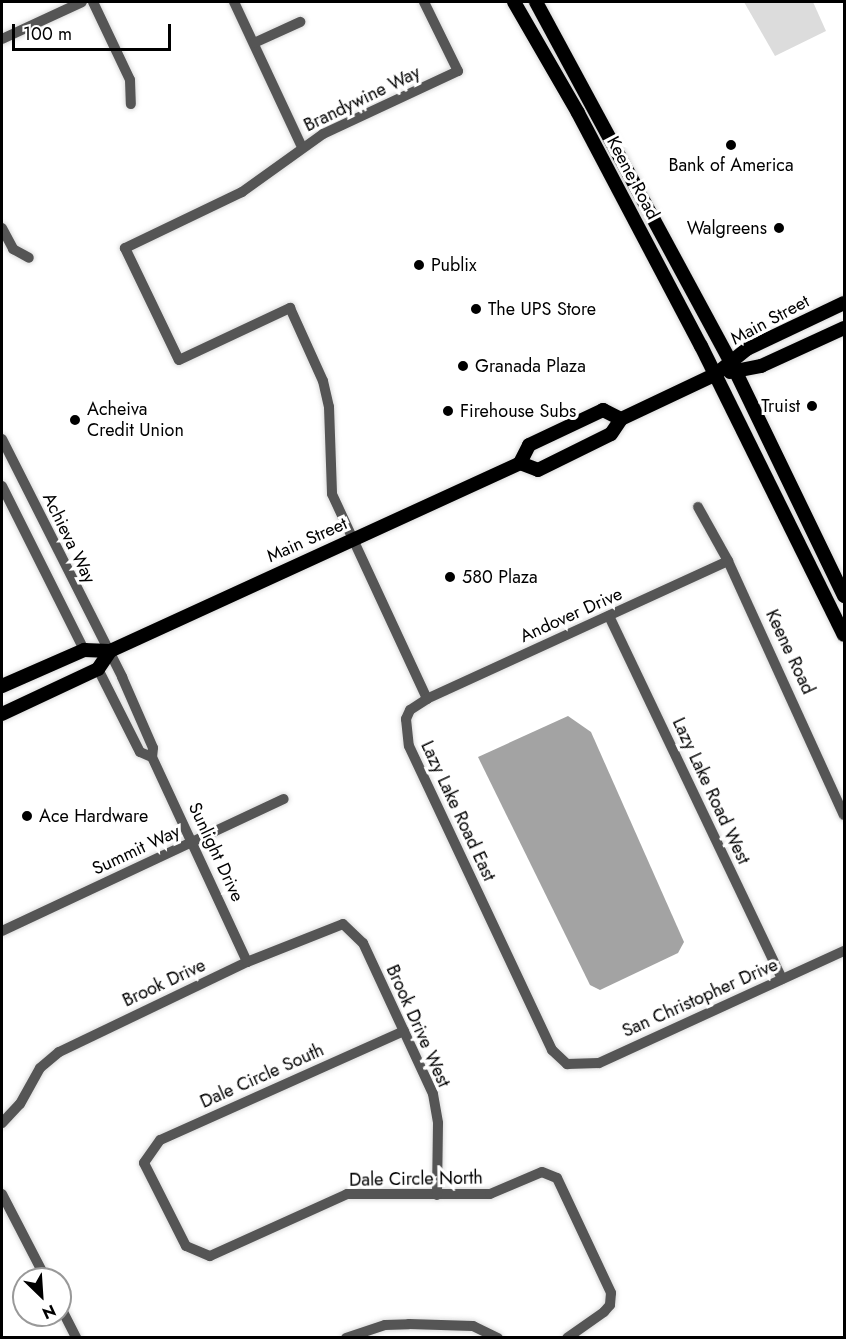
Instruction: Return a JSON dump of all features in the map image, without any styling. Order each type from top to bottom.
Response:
[{"type":"main road","name":"Keene Road","points":[[514,2],[578,113],[716,374],[844,635]]},
{"type":"main road","name":"Keene Road","points":[[536,2],[734,366],[844,596]]},
{"type":"main road","name":"Main Street","points":[[734,366],[747,349],[844,303]]},
{"type":"main road","name":"Main Street","points":[[520,463],[538,470],[611,434],[621,419],[716,374],[734,366],[761,366],[844,328]]},
{"type":"main road","name":"Main Street","points":[[2,686],[84,650],[110,651],[520,463],[529,445],[603,410],[621,419]]},
{"type":"main road","points":[[84,650],[98,669]]},
{"type":"main road","points":[[2,714],[98,669],[110,651]]},
{"type":"street","points":[[2,39],[82,2]]},
{"type":"street","points":[[93,2],[130,80],[131,104]]},
{"type":"street","points":[[234,2],[302,147]]},
{"type":"street","name":"Brandywine Way","points":[[352,540],[332,494],[329,407],[323,381],[290,308],[179,360],[125,248],[242,192],[302,147],[458,71],[424,2]]},
{"type":"street","points":[[254,43],[300,22]]},
{"type":"street","points":[[2,228],[13,249],[29,258]]},
{"type":"street","name":"Achieva Way","points":[[2,439],[110,651]]},
{"type":"street","name":"Achieva Way","points":[[2,486],[84,650]]},
{"type":"street","name":"Keene Road","points":[[698,507],[728,561],[844,814]]},
{"type":"street","points":[[352,540],[427,699]]},
{"type":"street","name":"Andover Drive","points":[[427,699],[728,561]]},
{"type":"street","name":"Lazy Lake Road West","points":[[609,616],[782,979]]},
{"type":"street","name":"Sunlight Drive","points":[[110,651],[153,748],[152,757],[194,841],[247,962]]},
{"type":"street","name":"Sunlight Drive","points":[[98,669],[140,752],[152,757]]},
{"type":"street","name":"Lazy Lake Road East","points":[[427,699],[410,710],[406,719],[409,746],[552,1050],[567,1064]]},
{"type":"street","name":"Summit Way","points":[[2,931],[284,799]]},
{"type":"street","name":"Brook Drive","points":[[2,1123],[20,1104],[40,1068],[59,1052],[247,962],[336,924],[353,931],[363,943]]},
{"type":"street","name":"Brook Drive West","points":[[363,943],[433,1094],[438,1123],[437,1195]]},
{"type":"street","name":"San Christopher Drive","points":[[567,1064],[599,1063],[844,951]]},
{"type":"street","name":"Dale Circle South","points":[[193,1252],[186,1246],[144,1163],[160,1140],[404,1031]]},
{"type":"street","name":"Dale Circle North","points":[[193,1252],[210,1256],[347,1194],[490,1194],[542,1172],[557,1178],[611,1293],[610,1305],[604,1312],[567,1338]]},
{"type":"street","points":[[2,1194],[40,1267]]},
{"type":"street","points":[[346,1338],[409,1324],[473,1326],[498,1338]]},
{"type":"shaded area","points":[[744,2],[813,2],[826,31],[775,56]]},
{"type":"shaded area","points":[[568,716],[591,732],[684,942],[678,953],[600,990],[590,985],[478,757]]},
{"type":"place","name":"Bank of America","points":[[731,145]]},
{"type":"place","name":"Walgreens","points":[[779,228]]},
{"type":"place","name":"Publix","points":[[419,265]]},
{"type":"place","name":"The UPS Store","points":[[476,309]]},
{"type":"place","name":"Granada Plaza","points":[[463,366]]},
{"type":"place","name":"Truist","points":[[812,406]]},
{"type":"place","name":"Firehouse Subs","points":[[448,411]]},
{"type":"place","name":"Acheiva Credit Union","points":[[75,420]]},
{"type":"place","name":"580 Plaza","points":[[450,577]]},
{"type":"place","name":"Ace Hardware","points":[[27,816]]}]
